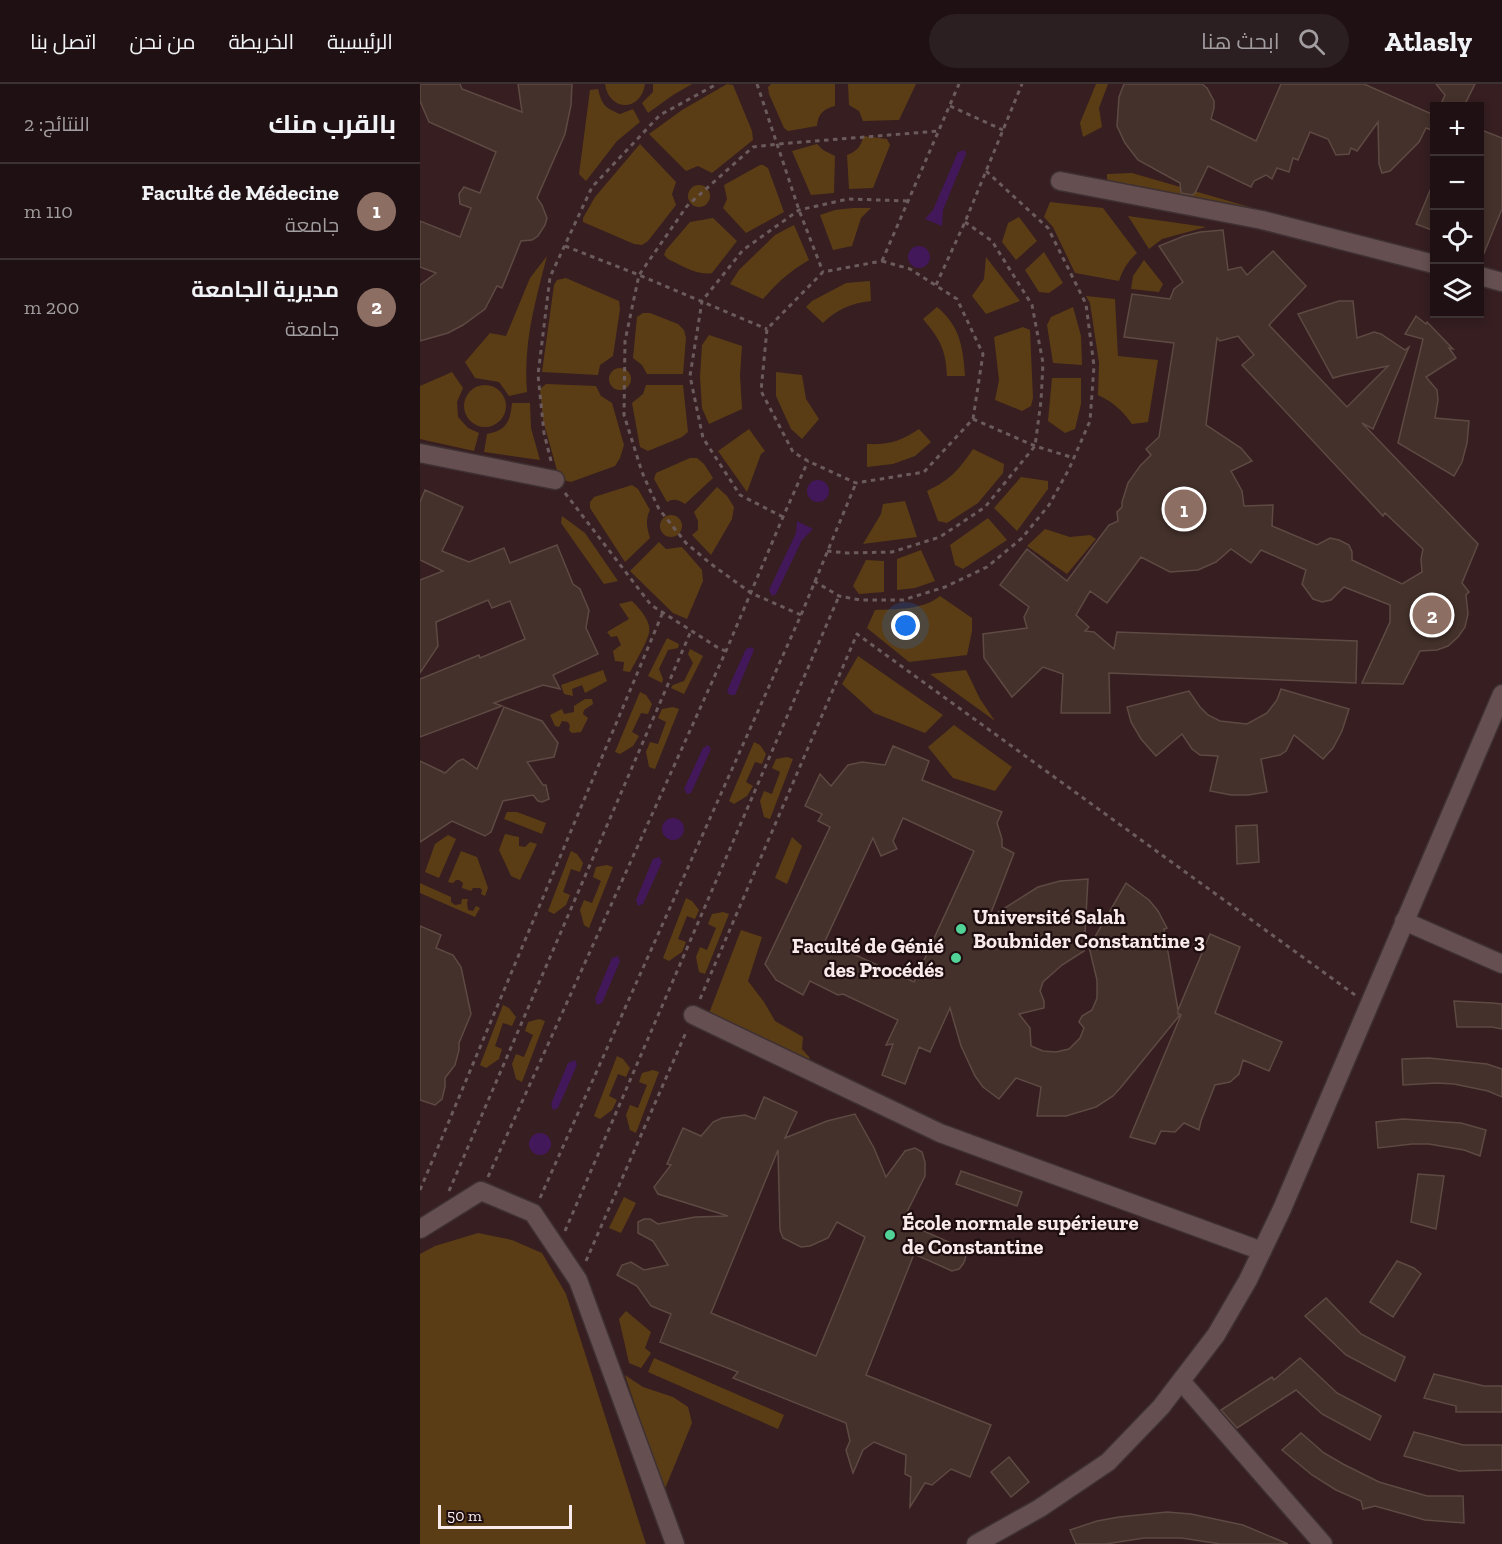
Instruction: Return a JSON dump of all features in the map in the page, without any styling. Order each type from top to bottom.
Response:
[{"type":"street","points":[[1060,181],[1262,220],[1430,263]]},
{"type":"street","points":[[1484,277],[1502,282]]},
{"type":"street","points":[[420,453],[555,480]]},
{"type":"street","points":[[976,1544],[1040,1508],[1108,1462],[1161,1407],[1216,1335],[1248,1280],[1282,1209],[1502,694]]},
{"type":"street","points":[[1404,921],[1502,964]]},
{"type":"street","points":[[693,1015],[940,1134],[1262,1251]]},
{"type":"street","points":[[420,1229],[481,1191],[533,1213],[578,1280],[675,1544]]},
{"type":"street","points":[[1181,1381],[1323,1544]]},
{"type":"path","points":[[717,84],[660,115],[592,187],[550,277],[538,375],[544,433],[555,480],[651,605],[726,651]]},
{"type":"path","points":[[757,84],[823,272]]},
{"type":"path","points":[[882,261],[958,84]]},
{"type":"path","points":[[936,285],[965,222],[1022,84]]},
{"type":"path","points":[[950,106],[1003,130]]},
{"type":"path","points":[[801,615],[751,593],[711,564],[686,543],[659,509],[642,472],[624,415],[625,341],[639,275],[687,206],[753,147],[939,131]]},
{"type":"path","points":[[814,581],[839,596],[861,600],[903,600],[945,587],[987,567],[1022,538],[1049,505],[1070,470],[1090,421],[1094,366],[1086,304],[1048,228],[986,170]]},
{"type":"path","points":[[783,517],[740,495],[703,438],[690,376],[702,302],[743,250],[800,210],[848,200],[909,201]]},
{"type":"path","points":[[827,551],[892,552],[940,537],[986,507],[1035,446],[1043,363],[1032,305],[992,241],[965,222]]},
{"type":"path","points":[[565,246],[767,329]]},
{"type":"path","points":[[882,261],[910,269],[957,299],[983,354],[974,419],[924,471],[856,483],[794,452],[761,391],[767,329],[823,272],[882,261]]},
{"type":"path","points":[[974,419],[1035,446],[1074,458]]},
{"type":"path","points":[[481,1191],[726,651],[808,461]]},
{"type":"path","points":[[533,1213],[801,615],[856,483]]},
{"type":"path","points":[[557,1249],[839,596]]},
{"type":"path","points":[[420,1190],[663,612]]},
{"type":"path","points":[[437,1218],[691,631]]},
{"type":"path","points":[[578,1280],[857,634],[1369,1005]]},
{"type":"shaded area","name":"Université Salah Boubnider Constantine 3","points":[[420,84],[1502,84],[1502,1544],[420,1544]]},
{"type":"shaded area","points":[[605,84],[645,84],[638,100],[625,105],[612,100]]},
{"type":"shaded area","points":[[653,84],[692,84],[648,113],[642,103],[653,92]]},
{"type":"shaded area","points":[[727,84],[733,85],[752,131],[753,140],[712,173],[698,166],[686,171],[649,134],[682,110]]},
{"type":"shaded area","points":[[771,84],[835,84],[835,106],[822,113],[817,126],[788,131],[784,128],[769,94],[768,87]]},
{"type":"shaded area","points":[[848,84],[916,84],[899,120],[863,121],[859,111],[849,105]]},
{"type":"shaded area","points":[[1096,84],[1108,84],[1099,108],[1102,127],[1083,137],[1080,123]]},
{"type":"shaded area","points":[[598,89],[601,99],[608,108],[620,114],[633,109],[640,122],[617,141],[586,181],[579,174],[590,90]]},
{"type":"shaded area","points":[[863,136],[887,139],[890,145],[873,188],[849,189],[847,155],[858,148]]},
{"type":"shaded area","points":[[640,144],[676,182],[672,194],[676,205],[648,241],[642,245],[634,244],[583,222],[595,197]]},
{"type":"shaded area","points":[[817,144],[835,156],[834,193],[811,195],[792,151]]},
{"type":"shaded area","points":[[965,150],[966,154],[943,210],[942,226],[925,219],[933,210],[958,152]]},
{"type":"shaded area","points":[[760,165],[768,168],[784,212],[746,233],[723,208],[727,199],[724,185]]},
{"type":"shaded area","points":[[1132,173],[1291,219],[1107,184],[1107,174]]},
{"type":"shaded area","points":[[699,185],[707,188],[710,196],[707,204],[699,207],[691,204],[688,196],[691,188]]},
{"type":"shaded area","points":[[1050,202],[1103,208],[1137,253],[1126,266],[1119,281],[1075,273],[1053,227],[1044,217]]},
{"type":"shaded area","points":[[853,208],[871,208],[861,218],[852,246],[833,250],[820,215]]},
{"type":"shaded area","points":[[1128,216],[1206,227],[1162,239],[1149,249]]},
{"type":"shaded area","points":[[1019,217],[1037,241],[1016,260],[1002,242],[1008,223]]},
{"type":"shaded area","points":[[713,218],[737,241],[712,273],[706,274],[689,269],[664,255],[690,222]]},
{"type":"shaded area","points":[[794,225],[809,260],[784,277],[763,299],[730,284],[739,270],[775,235]]},
{"type":"shaded area","points":[[919,246],[927,249],[930,257],[927,265],[919,268],[911,265],[908,257],[911,249]]},
{"type":"shaded area","points":[[1044,252],[1063,283],[1049,293],[1039,292],[1025,270]]},
{"type":"shaded area","points":[[547,256],[528,340],[527,392],[509,396],[499,382],[475,378],[465,362],[490,333],[506,336],[530,278]]},
{"type":"shaded area","points":[[986,257],[1020,301],[986,314],[972,296],[984,279]]},
{"type":"shaded area","points":[[1144,260],[1163,284],[1159,292],[1131,289],[1133,276]]},
{"type":"shaded area","points":[[566,278],[619,301],[620,309],[613,356],[600,365],[598,375],[542,372],[554,285],[557,280]]},
{"type":"shaded area","points":[[870,281],[871,301],[845,307],[823,323],[806,307],[812,301],[846,283]]},
{"type":"shaded area","points":[[1086,296],[1115,299],[1118,356],[1158,360],[1148,422],[1132,424],[1117,407],[1098,395],[1099,363],[1090,303]]},
{"type":"shaded area","points":[[937,307],[951,322],[959,338],[965,376],[947,376],[941,345],[923,319]]},
{"type":"shaded area","points":[[1073,307],[1081,336],[1082,365],[1053,363],[1047,325],[1051,317]]},
{"type":"shaded area","points":[[643,313],[650,313],[678,324],[684,330],[686,338],[683,374],[647,374],[642,365],[633,358],[637,317]]},
{"type":"shaded area","points":[[1023,327],[1030,330],[1033,398],[1031,406],[1022,411],[995,400],[999,380],[994,337]]},
{"type":"shaded area","points":[[709,335],[742,346],[740,375],[742,409],[709,424],[702,408],[700,377],[702,345]]},
{"type":"shaded area","points":[[620,368],[628,371],[631,379],[628,387],[620,390],[612,387],[609,379],[612,371]]},
{"type":"shaded area","points":[[452,372],[463,388],[457,402],[458,417],[468,428],[479,433],[474,451],[420,439],[420,386]]},
{"type":"shaded area","points":[[776,372],[802,375],[806,399],[819,419],[802,439],[791,429],[776,396]]},
{"type":"shaded area","points":[[1052,378],[1081,378],[1081,404],[1075,429],[1065,433],[1048,421]]},
{"type":"shaded area","points":[[546,384],[596,386],[601,396],[612,403],[624,445],[615,466],[571,482],[562,480],[558,474],[543,420],[540,389]]},
{"type":"shaded area","points":[[485,385],[500,391],[506,406],[500,421],[485,427],[470,421],[464,406],[470,391]]},
{"type":"shaded area","points":[[646,385],[683,385],[688,432],[682,437],[648,451],[640,447],[632,403],[643,394]]},
{"type":"shaded area","points":[[512,403],[530,403],[531,428],[540,460],[484,452],[487,434],[506,425]]},
{"type":"shaded area","points":[[749,429],[765,451],[761,454],[747,492],[718,451]]},
{"type":"shaded area","points":[[919,429],[931,442],[915,456],[893,464],[867,467],[867,444],[894,441]]},
{"type":"shaded area","points":[[973,449],[1004,464],[1003,473],[978,503],[947,523],[938,521],[927,491],[953,474]]},
{"type":"shaded area","points":[[690,458],[697,458],[704,464],[713,478],[685,504],[676,500],[667,502],[654,479],[656,473]]},
{"type":"shaded area","points":[[1021,477],[1048,481],[1048,489],[1017,531],[994,508]]},
{"type":"shaded area","points":[[818,480],[826,483],[829,491],[826,499],[818,502],[810,499],[807,491],[810,483]]},
{"type":"shaded area","points":[[632,485],[638,489],[650,510],[647,524],[650,538],[625,562],[590,508],[590,502],[594,497]]},
{"type":"shaded area","points":[[717,487],[734,507],[732,519],[711,555],[692,535],[698,530],[698,521],[694,512]]},
{"type":"shaded area","points":[[905,501],[917,537],[863,544],[881,514],[883,504]]},
{"type":"shaded area","points":[[671,515],[679,518],[682,526],[679,534],[671,537],[663,534],[660,526],[663,518]]},
{"type":"shaded area","points":[[562,516],[585,533],[618,581],[604,584],[561,523]]},
{"type":"shaded area","points":[[988,518],[1007,540],[963,569],[955,565],[950,545]]},
{"type":"shaded area","points":[[797,521],[813,529],[802,540],[776,594],[772,596],[769,590],[796,533]]},
{"type":"shaded area","points":[[1045,529],[1070,537],[1090,535],[1096,539],[1067,574],[1027,546]]},
{"type":"shaded area","points":[[659,542],[666,549],[682,547],[702,570],[703,581],[687,619],[673,613],[630,571]]},
{"type":"shaded area","points":[[921,550],[935,581],[915,588],[897,590],[897,559]]},
{"type":"shaded area","points":[[866,560],[884,561],[884,592],[859,594],[853,586]]},
{"type":"shaded area","points":[[940,596],[972,618],[967,655],[909,662],[867,628],[875,610],[918,606]]},
{"type":"shaded area","points":[[632,601],[649,624],[649,633],[630,672],[623,671],[624,662],[615,661],[613,651],[621,645],[617,636],[611,637],[607,632],[629,619],[619,604]]},
{"type":"shaded area","points":[[667,638],[679,644],[678,648],[668,650],[659,669],[663,679],[662,683],[648,676]]},
{"type":"shaded area","points":[[752,647],[754,650],[735,695],[730,695],[727,691],[746,649]]},
{"type":"shaded area","points":[[690,649],[703,656],[684,694],[671,688],[684,681],[693,663],[688,654]]},
{"type":"shaded area","points":[[858,656],[943,715],[925,733],[874,713],[842,684]]},
{"type":"shaded area","points":[[603,670],[607,681],[585,693],[582,685],[572,689],[573,696],[564,694],[561,685]]},
{"type":"shaded area","points":[[966,670],[980,699],[995,721],[930,674]]},
{"type":"shaded area","points":[[640,692],[646,695],[652,704],[648,714],[641,713],[632,732],[639,736],[633,746],[620,754],[615,752]]},
{"type":"shaded area","points":[[585,699],[592,699],[593,704],[584,710],[583,714],[588,718],[581,732],[572,733],[568,722],[562,721],[559,727],[555,726],[550,715],[562,709],[564,714],[574,712],[574,706]]},
{"type":"shaded area","points":[[673,707],[679,709],[655,769],[649,767],[646,752],[650,742],[658,744],[666,722],[658,718],[662,709]]},
{"type":"shaded area","points":[[954,725],[1012,767],[995,791],[953,778],[928,747]]},
{"type":"shaded area","points":[[754,742],[760,745],[766,754],[762,764],[755,762],[746,782],[753,786],[747,796],[734,804],[729,801]]},
{"type":"shaded area","points":[[708,745],[711,749],[691,793],[687,794],[684,789],[703,748]]},
{"type":"shaded area","points":[[787,757],[793,759],[770,819],[764,817],[760,801],[764,791],[772,794],[780,772],[772,768],[776,759]]},
{"type":"shaded area","points":[[507,812],[517,812],[546,823],[542,834],[504,819]]},
{"type":"shaded area","points":[[673,818],[681,821],[684,829],[681,837],[673,840],[665,837],[662,829],[665,821]]},
{"type":"shaded area","points":[[505,834],[519,837],[519,846],[525,847],[530,842],[537,844],[520,880],[511,876],[499,850]]},
{"type":"shaded area","points":[[448,835],[456,839],[439,878],[425,872],[435,844]]},
{"type":"shaded area","points":[[792,837],[802,846],[787,884],[775,878]]},
{"type":"shaded area","points":[[461,851],[477,857],[488,888],[485,896],[481,894],[480,888],[473,888],[471,891],[462,888],[463,883],[459,880],[453,883],[448,882]]},
{"type":"shaded area","points":[[571,851],[577,854],[583,863],[580,872],[571,869],[563,892],[570,895],[566,905],[554,914],[548,911]]},
{"type":"shaded area","points":[[659,857],[662,862],[643,904],[638,906],[636,900],[653,859]]},
{"type":"shaded area","points":[[607,865],[613,867],[589,928],[584,925],[580,910],[584,900],[592,903],[601,881],[593,877],[596,867]]},
{"type":"shaded area","points":[[420,883],[451,897],[451,902],[455,905],[461,904],[462,899],[468,899],[468,910],[473,911],[476,906],[480,908],[475,917],[420,893]]},
{"type":"shaded area","points":[[686,898],[692,901],[699,910],[695,919],[687,916],[678,939],[686,942],[682,952],[669,961],[663,958]]},
{"type":"shaded area","points":[[723,912],[729,914],[705,974],[699,972],[696,957],[700,947],[707,950],[716,928],[708,924],[712,914]]},
{"type":"shaded area","points":[[741,930],[762,937],[748,981],[775,1021],[803,1037],[802,1049],[810,1058],[805,1062],[708,1016]]},
{"type":"shaded area","points":[[618,956],[620,961],[602,1003],[597,1005],[595,999],[612,958]]},
{"type":"shaded area","points":[[503,1005],[509,1008],[516,1017],[512,1026],[503,1023],[495,1046],[502,1049],[499,1059],[486,1068],[480,1065]]},
{"type":"shaded area","points":[[539,1019],[545,1021],[522,1082],[516,1079],[512,1064],[516,1054],[524,1057],[533,1035],[525,1031],[528,1022]]},
{"type":"shaded area","points":[[617,1056],[623,1059],[630,1068],[626,1077],[618,1074],[609,1096],[617,1100],[612,1110],[600,1119],[594,1116]]},
{"type":"shaded area","points":[[575,1060],[577,1065],[558,1108],[553,1110],[551,1104],[568,1063]]},
{"type":"shaded area","points":[[653,1070],[659,1072],[636,1133],[630,1130],[626,1115],[630,1105],[638,1108],[647,1085],[639,1082],[642,1073]]},
{"type":"shaded area","points":[[540,1133],[548,1136],[551,1144],[548,1152],[540,1155],[532,1152],[529,1144],[532,1136]]},
{"type":"shaded area","points":[[624,1197],[636,1203],[621,1233],[609,1228]]},
{"type":"shaded area","points":[[478,1233],[512,1240],[542,1253],[566,1294],[646,1544],[420,1544],[420,1254],[435,1246]]},
{"type":"shaded area","points":[[626,1311],[651,1332],[645,1348],[651,1353],[641,1368],[629,1363],[619,1319]]},
{"type":"shaded area","points":[[654,1358],[784,1415],[778,1429],[648,1372]]},
{"type":"shaded area","points":[[625,1375],[643,1387],[673,1397],[688,1407],[692,1423],[664,1491]]},
{"type":"building","points":[[420,84],[460,84],[462,89],[522,112],[518,84],[572,84],[571,105],[565,134],[537,198],[547,218],[545,225],[538,236],[532,240],[521,241],[502,288],[497,286],[485,309],[448,333],[420,341],[420,285],[436,273],[420,267],[420,221],[460,237],[471,208],[460,204],[459,194],[464,187],[480,193],[496,152],[429,122],[420,101]]},
{"type":"building","points":[[1124,84],[1202,84],[1214,101],[1211,119],[1256,141],[1281,84],[1364,84],[1430,113],[1430,130],[1426,128],[1419,142],[1390,171],[1382,173],[1379,164],[1378,122],[1357,151],[1351,148],[1349,154],[1336,155],[1328,139],[1310,132],[1298,160],[1293,158],[1289,172],[1277,168],[1272,179],[1266,175],[1254,181],[1251,187],[1208,166],[1192,195],[1181,193],[1180,183],[1138,160],[1125,143],[1117,126],[1119,97]]},
{"type":"building","points":[[1436,84],[1475,84],[1466,102],[1442,102],[1445,95]]},
{"type":"building","points":[[1484,131],[1502,138],[1502,209],[1484,253]]},
{"type":"building","points":[[1430,191],[1430,229],[1416,224]]},
{"type":"building","points":[[1223,230],[1228,270],[1241,267],[1247,275],[1273,251],[1306,286],[1269,325],[1347,407],[1388,366],[1333,378],[1298,314],[1339,301],[1353,301],[1357,338],[1374,332],[1405,350],[1409,347],[1373,429],[1362,423],[1478,544],[1462,583],[1469,592],[1466,595],[1468,614],[1465,627],[1448,646],[1437,650],[1420,651],[1403,684],[1362,683],[1390,622],[1390,605],[1344,587],[1331,600],[1322,602],[1313,599],[1302,584],[1306,570],[1261,550],[1251,563],[1231,549],[1216,562],[1198,570],[1170,572],[1141,557],[1107,603],[1090,591],[1076,615],[1089,627],[1085,631],[1094,632],[1114,649],[1117,632],[1357,641],[1356,683],[1109,673],[1110,713],[1061,713],[1063,674],[1043,667],[1012,697],[984,658],[983,634],[1027,628],[1024,617],[1029,607],[1000,585],[1027,549],[1067,581],[1109,525],[1118,521],[1117,512],[1122,507],[1128,483],[1151,455],[1146,449],[1159,437],[1174,343],[1124,337],[1132,294],[1170,299],[1174,289],[1183,282],[1159,246],[1200,232]],"holes":[[[1238,336],[1254,355],[1242,365],[1383,516],[1385,513],[1423,549],[1422,572],[1402,584],[1352,560],[1349,545],[1339,540],[1330,538],[1317,545],[1272,526],[1273,505],[1244,506],[1242,491],[1231,471],[1252,461],[1241,448],[1206,425],[1217,338],[1220,341]]]},
{"type":"building","points":[[1416,316],[1426,324],[1427,322],[1453,349],[1449,348],[1456,358],[1426,377],[1437,390],[1435,418],[1469,421],[1462,462],[1454,476],[1398,443],[1423,339],[1405,334]]},
{"type":"building","points":[[425,490],[463,507],[442,551],[469,562],[504,548],[510,563],[557,545],[573,584],[580,589],[589,610],[586,628],[598,654],[553,675],[560,689],[543,685],[494,703],[502,706],[420,737],[420,679],[525,639],[510,601],[492,608],[488,600],[436,622],[438,646],[420,673],[420,580],[443,571],[420,560],[420,502]]},
{"type":"building","points":[[1281,689],[1349,709],[1342,731],[1333,748],[1323,759],[1294,735],[1286,751],[1280,755],[1261,759],[1267,792],[1248,795],[1210,791],[1218,756],[1200,755],[1192,749],[1182,734],[1156,756],[1141,739],[1131,722],[1127,707],[1189,691],[1208,715],[1220,721],[1247,724],[1267,713],[1277,700]]},
{"type":"building","points":[[504,707],[542,721],[558,743],[554,757],[527,762],[543,785],[546,785],[549,799],[538,801],[533,795],[503,801],[491,832],[485,836],[452,821],[420,842],[420,761],[445,773],[463,759],[477,769]]},
{"type":"building","points":[[893,746],[929,761],[922,780],[1002,812],[997,823],[1002,847],[1014,853],[989,918],[1038,887],[1060,881],[1088,879],[1084,951],[1062,965],[1043,982],[1040,991],[1044,1008],[1019,1014],[1030,1028],[1031,1046],[1043,1051],[1056,1052],[1069,1049],[1080,1038],[1084,1028],[1079,1022],[1082,1016],[1092,1010],[1097,998],[1097,980],[1089,947],[1126,883],[1149,900],[1167,928],[1164,929],[1178,1010],[1210,934],[1240,947],[1215,1013],[1282,1042],[1269,1071],[1243,1060],[1239,1074],[1230,1082],[1215,1085],[1199,1130],[1184,1123],[1175,1132],[1161,1131],[1155,1144],[1130,1137],[1181,1015],[1178,1013],[1179,1016],[1113,1096],[1096,1107],[1066,1116],[1037,1116],[1041,1087],[1016,1078],[999,1099],[983,1087],[975,1076],[961,1046],[950,1008],[930,1052],[919,1047],[905,1084],[882,1075],[893,1044],[886,1045],[898,1020],[810,981],[803,995],[776,980],[765,964],[830,827],[818,821],[822,814],[805,806],[820,774],[831,786],[848,765],[862,762],[885,765]],"holes":[[[903,818],[974,851],[914,982],[825,941],[873,838],[881,856],[897,849],[893,841]]]},
{"type":"building","points":[[1257,825],[1259,862],[1237,864],[1236,826]]},
{"type":"building","points":[[420,926],[441,935],[436,948],[453,955],[461,967],[471,1014],[459,1043],[455,1065],[445,1078],[442,1099],[435,1105],[420,1100]]},
{"type":"building","points":[[1454,1001],[1502,1004],[1502,1029],[1457,1027]]},
{"type":"building","points":[[1429,1058],[1487,1064],[1502,1069],[1502,1097],[1488,1091],[1454,1084],[1403,1085],[1402,1059]]},
{"type":"building","points":[[764,1097],[797,1112],[785,1138],[827,1121],[855,1114],[874,1148],[886,1177],[905,1151],[915,1148],[922,1152],[925,1176],[905,1216],[914,1218],[915,1227],[962,1248],[966,1254],[959,1269],[952,1271],[914,1254],[866,1375],[991,1425],[970,1477],[951,1469],[932,1485],[925,1483],[910,1507],[911,1477],[905,1474],[906,1455],[874,1442],[863,1450],[853,1473],[846,1450],[850,1441],[846,1423],[733,1378],[738,1372],[660,1342],[671,1314],[651,1306],[637,1286],[617,1275],[622,1265],[631,1262],[644,1270],[668,1265],[653,1241],[638,1233],[638,1222],[650,1219],[658,1224],[695,1217],[728,1216],[658,1194],[654,1187],[671,1165],[667,1164],[683,1128],[701,1136],[713,1122],[722,1118],[745,1115],[755,1119]],"holes":[[[778,1150],[780,1230],[783,1238],[801,1247],[810,1246],[828,1238],[837,1222],[865,1237],[816,1356],[711,1313]]]},
{"type":"building","points":[[1403,1119],[1461,1123],[1486,1130],[1480,1156],[1464,1150],[1429,1144],[1378,1148],[1376,1122]]},
{"type":"building","points":[[961,1171],[1022,1192],[1017,1206],[956,1184]]},
{"type":"building","points":[[1418,1174],[1444,1176],[1436,1229],[1411,1222]]},
{"type":"building","points":[[1397,1261],[1414,1268],[1421,1274],[1393,1317],[1370,1302]]},
{"type":"building","points":[[1326,1298],[1361,1334],[1405,1357],[1395,1381],[1346,1355],[1305,1316]]},
{"type":"building","points":[[1300,1358],[1337,1393],[1381,1416],[1370,1440],[1322,1414],[1296,1390],[1237,1428],[1221,1410],[1272,1377],[1274,1380]]},
{"type":"building","points":[[1434,1374],[1484,1386],[1502,1386],[1502,1412],[1456,1412],[1456,1406],[1424,1398]]},
{"type":"building","points":[[1414,1432],[1463,1445],[1502,1445],[1502,1470],[1459,1471],[1404,1456]]},
{"type":"building","points":[[1301,1433],[1324,1453],[1379,1482],[1427,1496],[1463,1496],[1464,1523],[1425,1520],[1375,1506],[1363,1509],[1361,1501],[1336,1490],[1312,1475],[1282,1450]]},
{"type":"building","points":[[1009,1457],[1029,1482],[1011,1497],[991,1472]]},
{"type":"building","points":[[1167,1512],[1191,1514],[1243,1525],[1288,1544],[1220,1544],[1182,1538],[1144,1538],[1106,1544],[1076,1544],[1070,1530],[1097,1521]]},
{"type":"place","name":"Faculté de Médecine","points":[[1184,509]]},
{"type":"place","name":"مديرية الجامعة","points":[[1432,615]]},
{"type":"place","name":"Université Salah Boubnider Constantine 3","points":[[961,929]]},
{"type":"place","name":"Faculté de Génié des Procédés","points":[[956,958]]},
{"type":"place","name":"École normale supérieure de Constantine","points":[[890,1235]]}]
